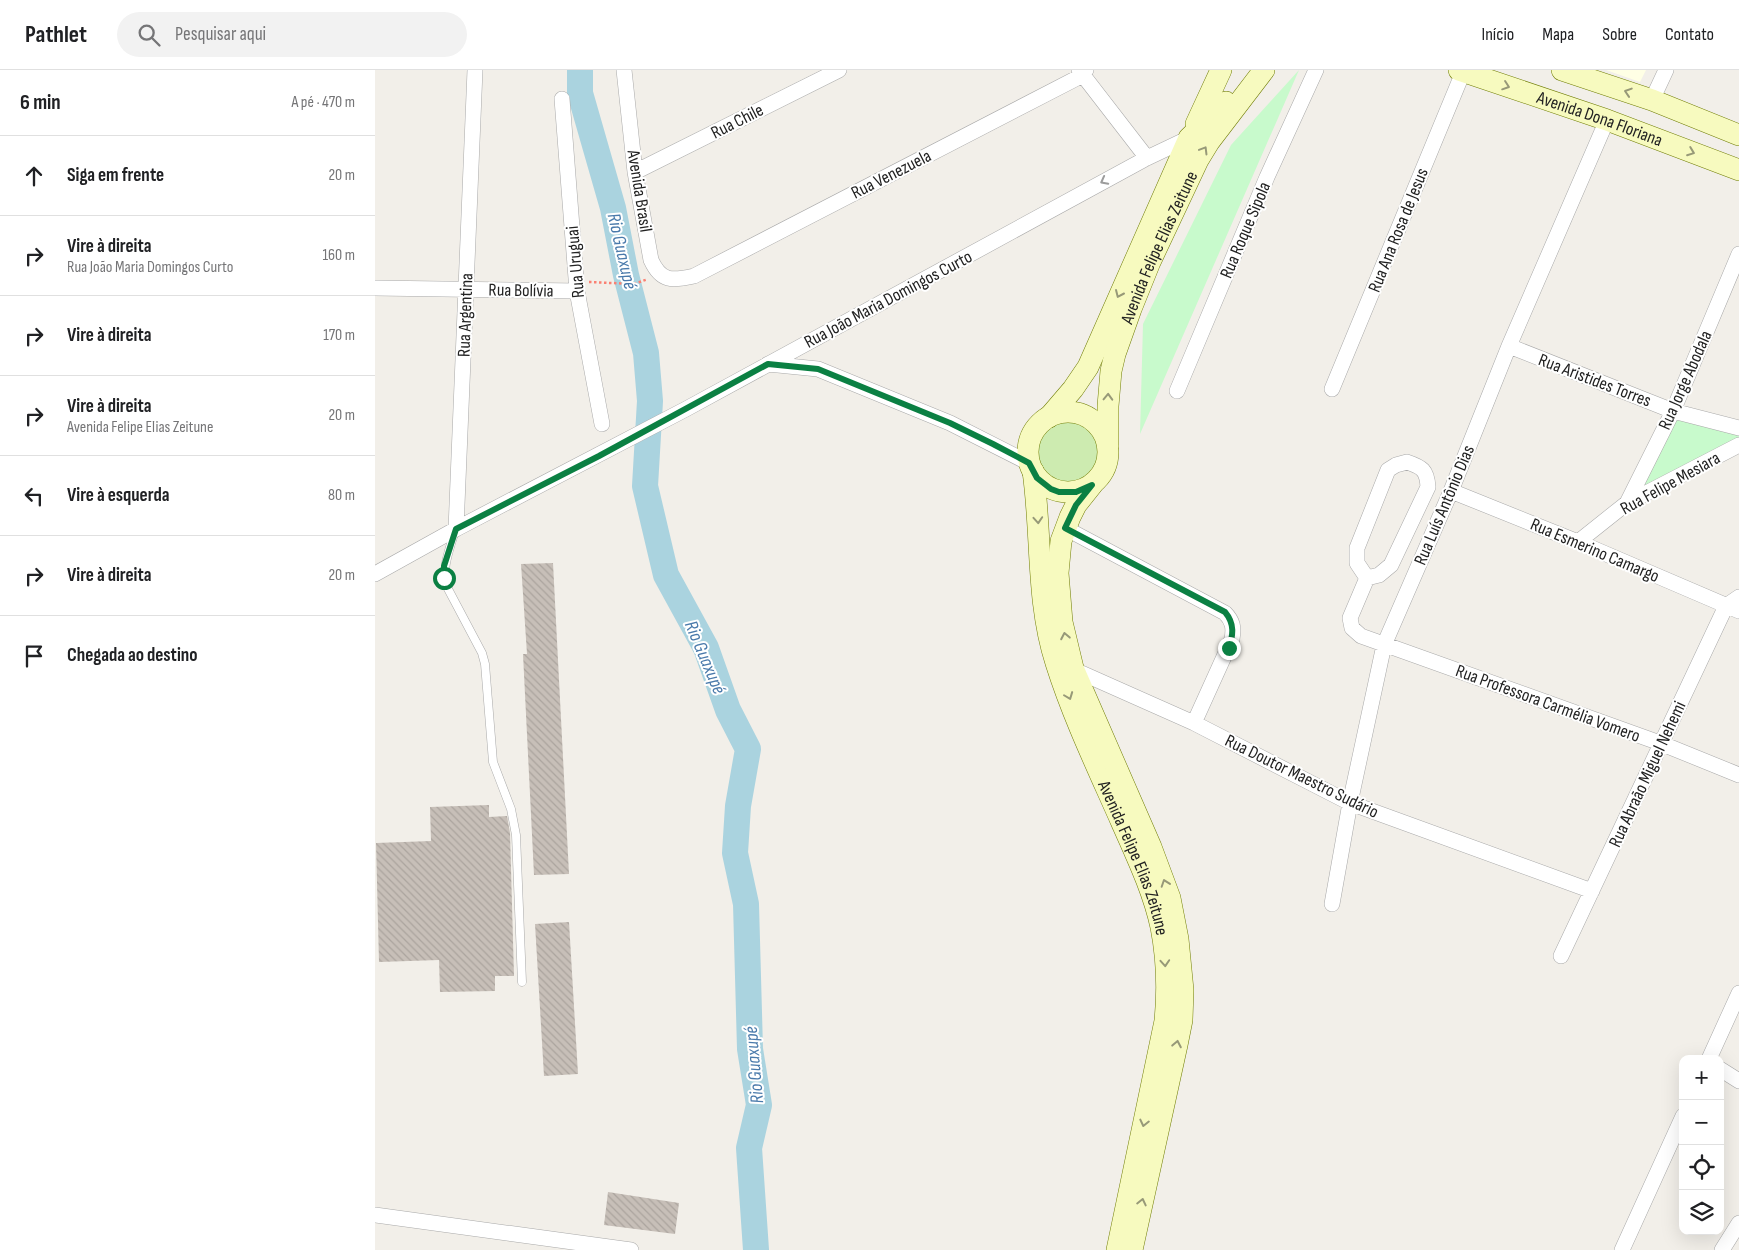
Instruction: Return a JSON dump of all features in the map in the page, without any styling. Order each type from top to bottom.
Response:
[{"type":"main road","points":[[1049,417],[1068,412],[1086,416],[1101,429],[1108,446],[1107,465],[1092,485],[1076,492],[1059,492],[1044,484],[1031,467],[1028,446],[1042,422],[1049,417],[1073,389],[1088,367],[1221,70]]},
{"type":"main road","name":"Avenida Dona Floriana","points":[[1462,70],[1607,120],[1739,170]]},
{"type":"main road","name":"Avenida Dona Floriana","points":[[1562,70],[1653,100],[1739,135]]},
{"type":"main road","points":[[1189,138],[1235,94],[1263,71]]},
{"type":"main road","name":"Avenida Felipe Elias Zeitune","points":[[1108,446],[1108,396],[1111,371],[1131,309],[1150,262],[1198,160],[1209,142],[1263,71]]},
{"type":"main road","name":"Avenida Felipe Elias Zeitune","points":[[1031,467],[1037,500],[1043,591],[1047,620],[1064,665],[1091,753],[1147,883],[1161,928],[1165,952],[1168,996],[1165,1021],[1117,1250]]},
{"type":"main road","name":"Avenida Felipe Elias Zeitune","points":[[1092,485],[1076,505],[1065,528],[1059,555],[1059,595],[1066,644],[1064,665],[1161,872],[1170,898],[1179,947],[1183,990],[1182,1020],[1132,1250]]},
{"type":"street","name":"Rua Argentina","points":[[456,529],[475,70]]},
{"type":"street","name":"Avenida Brasil","points":[[624,70],[635,172],[651,260],[656,271],[663,277],[681,279],[694,276]]},
{"type":"street","name":"Rua Chile","points":[[635,172],[839,70]]},
{"type":"street","name":"Rua Roque Sipola","points":[[1177,391],[1267,178],[1316,70]]},
{"type":"street","name":"Rua Ana Rosa de Jesus","points":[[1332,389],[1462,70]]},
{"type":"street","points":[[1653,100],[1666,70]]},
{"type":"street","points":[[1083,72],[1147,158]]},
{"type":"street","name":"Rua Venezuela","points":[[694,276],[1083,72]]},
{"type":"street","name":"Rua Uruguai","points":[[562,99],[576,286],[602,424]]},
{"type":"street","name":"Rua Luís Antônio Dias","points":[[1332,904],[1349,803],[1384,645],[1451,491],[1509,346],[1607,120]]},
{"type":"street","name":"Rua João Maria Domingos Curto","points":[[375,574],[456,529],[599,456],[1147,158],[1189,138]]},
{"type":"street","name":"Rua Jorge Abodala","points":[[1627,503],[1673,411],[1739,254]]},
{"type":"street","name":"Rua Bolívia","points":[[375,288],[466,289],[576,286]]},
{"type":"street","points":[[805,344],[818,369]]},
{"type":"street","name":"Rua Aristides Torres","points":[[1509,346],[1673,411],[1739,428]]},
{"type":"street","points":[[768,364],[818,369],[950,423],[993,444],[1031,467]]},
{"type":"street","name":"Rua Felipe Mesiara","points":[[1578,542],[1627,503],[1739,445]]},
{"type":"street","points":[[1407,462],[1417,465],[1425,470],[1428,487],[1391,565],[1379,575],[1367,578],[1357,563],[1357,548],[1388,470],[1396,465],[1407,462]]},
{"type":"street","name":"Rua Esmerino Camargo","points":[[1451,491],[1578,542],[1733,608]]},
{"type":"street","points":[[1065,528],[1225,612],[1230,618],[1233,629],[1232,639],[1194,723]]},
{"type":"street","name":"Rua Professora Carmélia Vomero","points":[[1367,578],[1350,618],[1352,628],[1361,636],[1660,743],[1739,775]]},
{"type":"street","name":"Rua Abraão Miguel Nehemi","points":[[1561,956],[1660,743],[1739,597]]},
{"type":"street","name":"Rua Doutor Maestro Sudário","points":[[1064,665],[1194,723],[1349,803],[1592,891]]},
{"type":"street","points":[[1711,1055],[1739,994]]},
{"type":"street","points":[[1724,1072],[1739,1081]]},
{"type":"street","points":[[1622,1250],[1679,1125]]},
{"type":"street","points":[[375,1215],[631,1250]]},
{"type":"street","points":[[1722,1250],[1739,1223]]},
{"type":"lane","points":[[456,529],[444,566],[444,578],[482,653],[485,664],[493,762],[511,809],[516,835],[522,982]]},
{"type":"path","points":[[576,286],[634,284]]},
{"type":"shaded area","points":[[1606,70],[1646,70],[1640,82]]},
{"type":"green space","points":[[1299,70],[1140,434],[1143,324],[1231,145]]},
{"type":"green space","points":[[1068,418],[1081,421],[1092,428],[1099,439],[1102,452],[1099,465],[1092,476],[1081,483],[1068,486],[1055,483],[1044,476],[1037,465],[1034,452],[1037,439],[1044,428],[1055,421]]},
{"type":"green space","points":[[1674,419],[1739,433],[1739,440],[1640,492]]},
{"type":"building","points":[[553,563],[569,874],[534,875],[523,654],[527,654],[521,564]]},
{"type":"building","points":[[489,805],[489,817],[507,816],[510,833],[514,976],[495,976],[495,991],[440,992],[439,960],[379,962],[376,843],[431,841],[430,807]]},
{"type":"building","points":[[569,922],[578,1074],[544,1076],[535,924]]},
{"type":"building","points":[[608,1192],[679,1203],[675,1234],[604,1225]]},
{"type":"waterway","name":"Rio Guaxupé","points":[[580,70],[580,93],[613,208],[626,275],[646,353],[650,401],[645,486],[666,575],[706,648],[728,710],[748,749],[738,806],[735,853],[746,904],[750,1049],[759,1105],[749,1148],[756,1250]]},
{"type":"route","points":[[444,578],[444,566],[456,529],[599,456],[768,364],[818,369],[950,423],[1029,463],[1037,478],[1051,489],[1059,492],[1076,492],[1092,485],[1076,505],[1065,528],[1225,612],[1230,618],[1233,629],[1229,648]]}]
